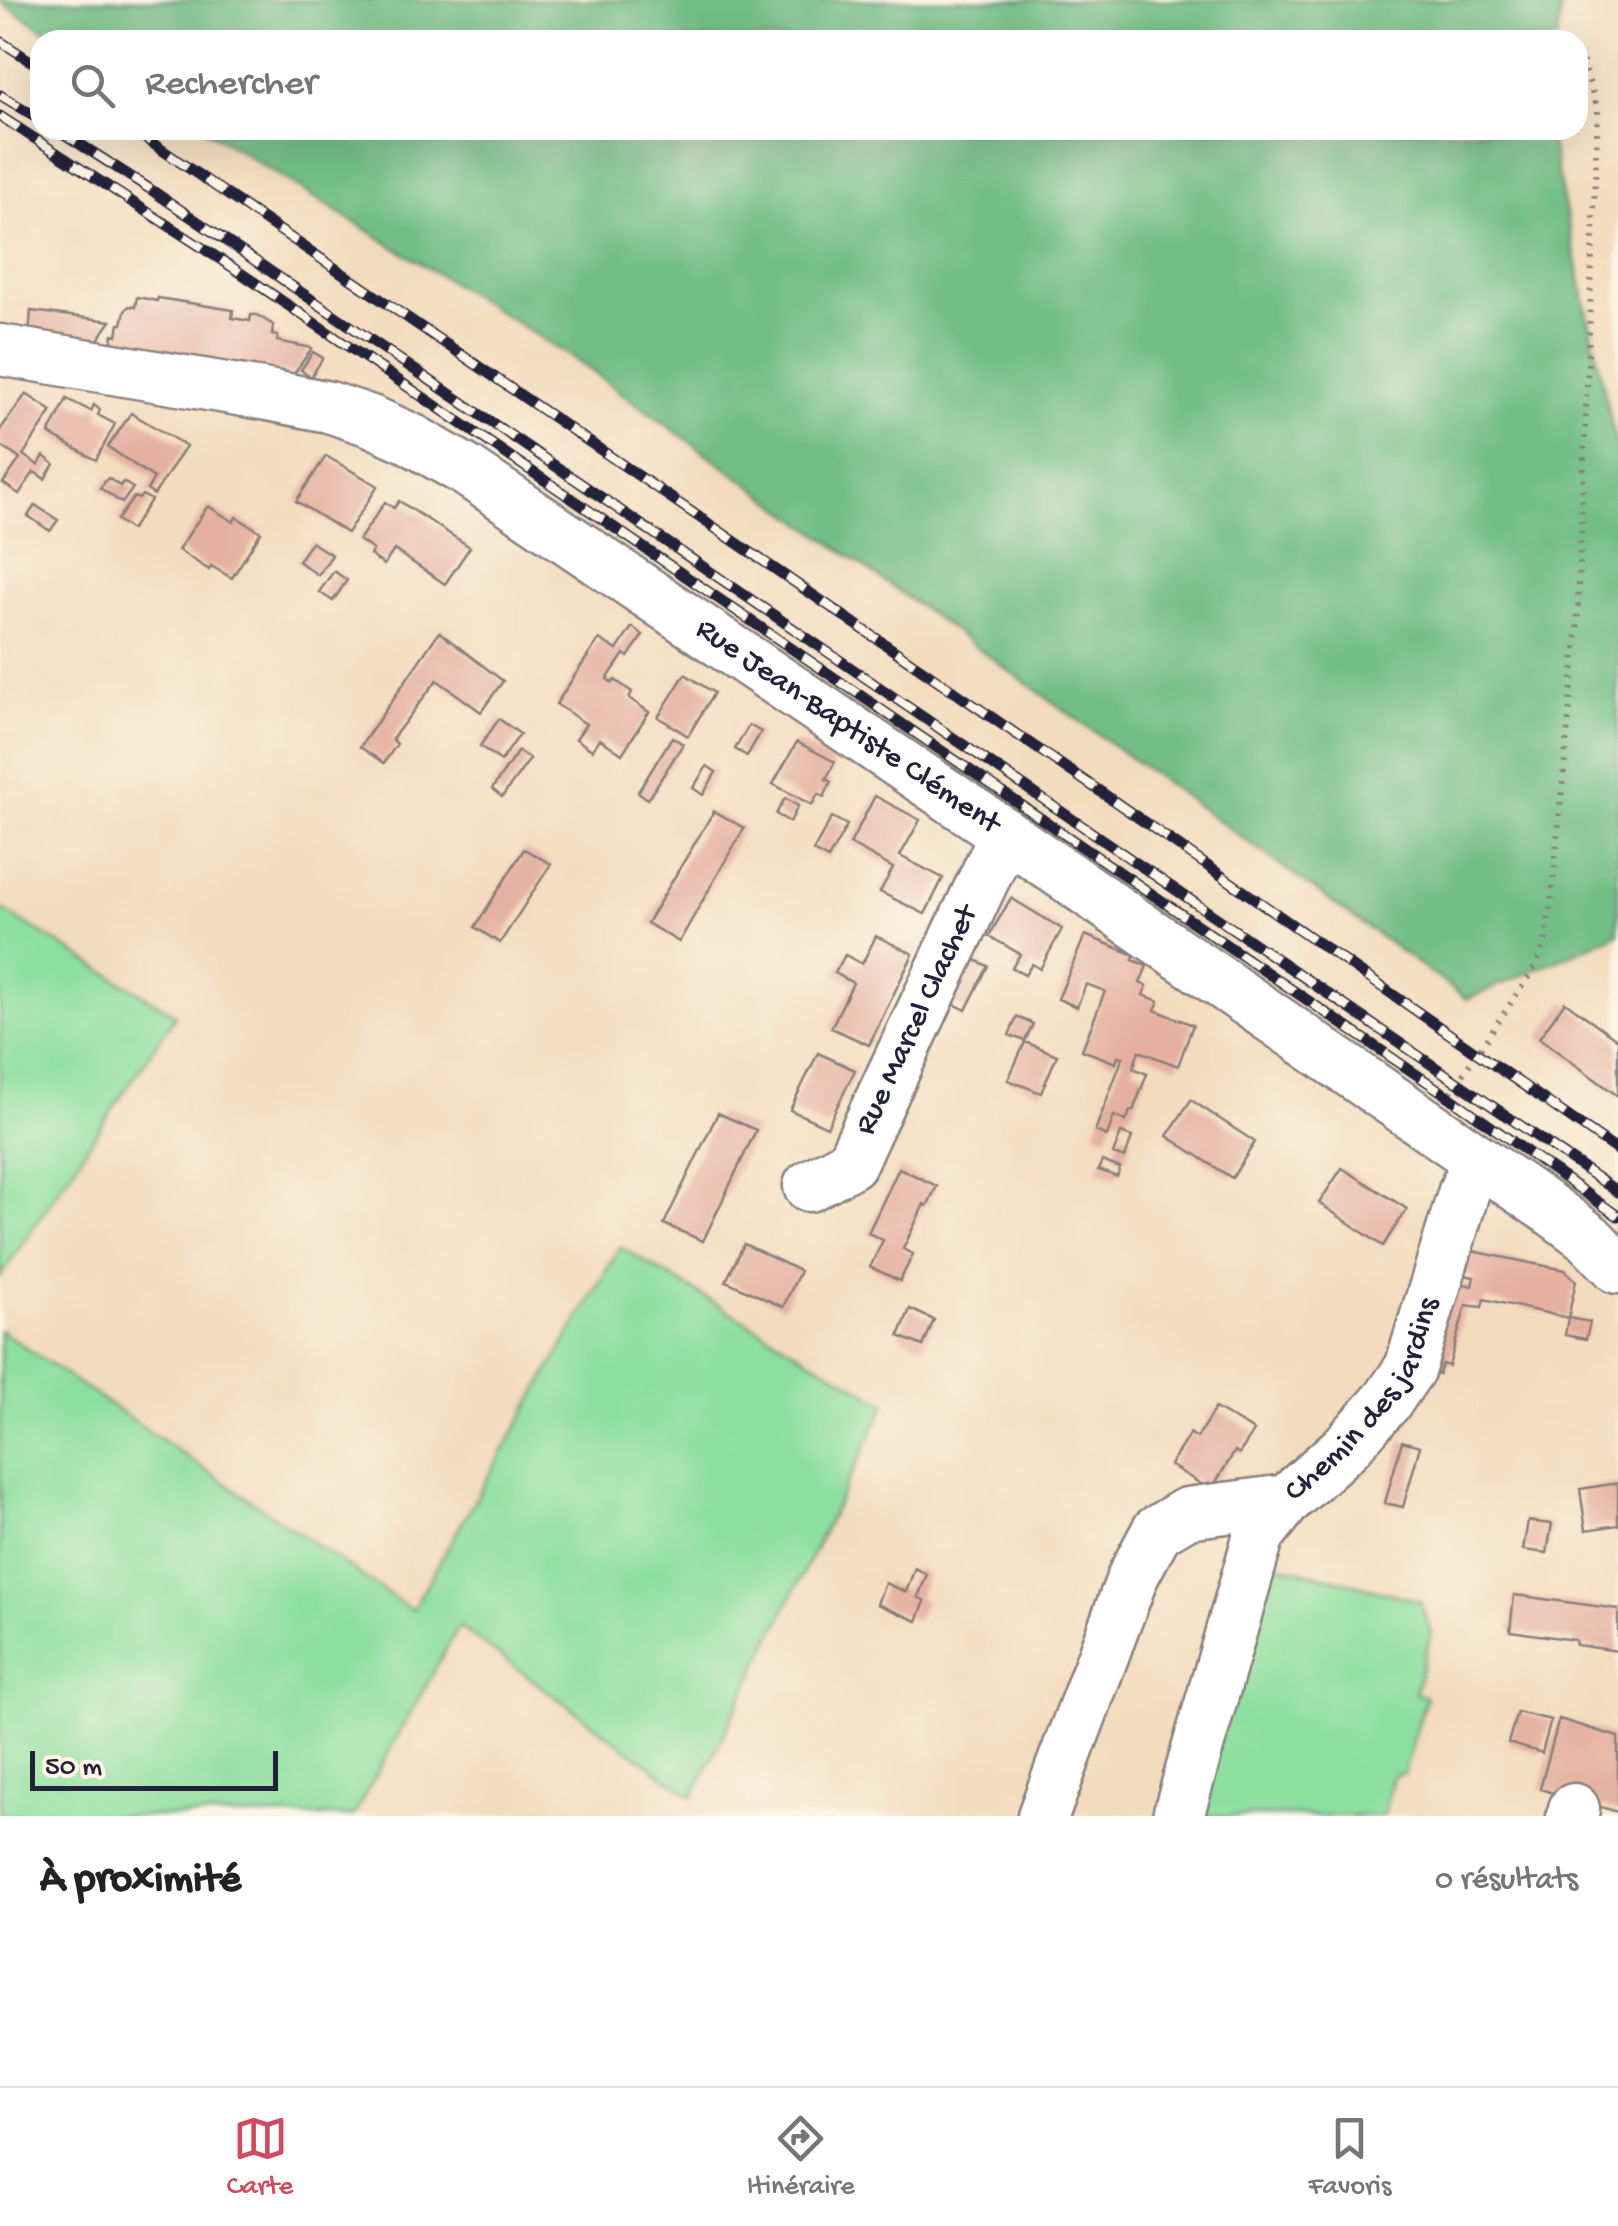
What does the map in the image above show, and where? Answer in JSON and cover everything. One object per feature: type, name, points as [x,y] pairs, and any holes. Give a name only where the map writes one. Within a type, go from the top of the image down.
[{"type":"street","name":"Rue Jean-Baptiste Clément","points":[[0,350],[329,407],[372,420],[411,440],[482,482],[1005,834],[1589,1238],[1618,1268]]},
{"type":"street","name":"Rue Marcel Clachet","points":[[810,1186],[851,1162],[1005,834]]},
{"type":"street","name":"Chemin des jardins","points":[[1044,1816],[1133,1576],[1157,1530],[1187,1512],[1288,1500],[1346,1447],[1388,1400],[1410,1368],[1477,1160]]},
{"type":"street","points":[[1178,1816],[1259,1535],[1288,1500]]},
{"type":"path","points":[[1428,1126],[1536,967],[1545,944],[1577,632],[1598,110],[1588,78]]},
{"type":"green space","points":[[1562,0],[1558,30],[45,30],[0,2]]},
{"type":"green space","points":[[222,140],[1550,140],[1618,454],[1618,934],[1467,999],[573,358]]},
{"type":"green space","points":[[0,908],[176,1015],[0,1277]]},
{"type":"green space","points":[[620,1247],[886,1404],[693,1797],[459,1626],[353,1816],[0,1816],[0,1330],[412,1610]]},
{"type":"green space","points":[[1263,1561],[1420,1601],[1431,1633],[1415,1693],[1426,1697],[1404,1773],[1393,1776],[1383,1816],[1189,1816]]},
{"type":"building","points":[[137,297],[233,310],[232,318],[250,321],[251,315],[257,315],[273,325],[272,335],[278,336],[277,341],[312,348],[294,374],[111,347],[113,334],[117,335],[125,311],[129,306],[135,307]]},
{"type":"building","points":[[31,311],[111,321],[95,344],[29,335]]},
{"type":"building","points":[[313,352],[323,358],[311,377],[301,370]]},
{"type":"building","points":[[26,394],[52,411],[23,455],[38,465],[44,456],[54,464],[45,479],[34,472],[19,494],[3,483],[20,459],[0,445],[0,430]]},
{"type":"building","points":[[67,399],[91,411],[94,405],[100,410],[98,415],[115,424],[96,460],[49,434]]},
{"type":"building","points":[[131,413],[186,446],[154,495],[147,490],[154,478],[108,447]]},
{"type":"building","points":[[326,456],[378,486],[347,533],[296,501]]},
{"type":"building","points":[[108,478],[133,488],[122,503],[100,488]]},
{"type":"building","points":[[142,495],[151,500],[131,530],[117,520],[134,497],[139,499]]},
{"type":"building","points":[[399,501],[470,547],[445,584],[394,550],[384,565],[359,540],[385,502],[394,508]]},
{"type":"building","points":[[35,505],[58,520],[50,531],[28,516]]},
{"type":"building","points":[[208,506],[261,532],[232,578],[211,566],[209,570],[178,550]]},
{"type":"building","points":[[311,542],[332,555],[318,575],[298,561]]},
{"type":"building","points":[[334,571],[347,580],[333,601],[319,592]]},
{"type":"building","points":[[632,627],[643,635],[607,679],[632,692],[629,698],[649,712],[622,754],[600,739],[592,750],[576,739],[586,724],[556,704],[599,639],[617,650]]},
{"type":"building","points":[[439,632],[503,681],[481,712],[437,680],[392,739],[397,744],[384,763],[360,747]]},
{"type":"building","points":[[685,674],[714,693],[688,736],[658,717]]},
{"type":"building","points":[[499,719],[520,734],[501,761],[480,746]]},
{"type":"building","points":[[749,725],[761,732],[747,756],[735,749]]},
{"type":"building","points":[[672,737],[683,744],[648,799],[638,792]]},
{"type":"building","points":[[797,742],[835,762],[826,779],[831,782],[824,797],[818,794],[812,805],[773,784]]},
{"type":"building","points":[[518,751],[530,759],[502,797],[492,789]]},
{"type":"building","points":[[707,766],[716,772],[703,795],[693,788]]},
{"type":"building","points":[[875,796],[920,820],[900,856],[943,878],[925,914],[880,892],[893,868],[850,844]]},
{"type":"building","points":[[785,798],[798,806],[790,822],[776,814]]},
{"type":"building","points":[[714,811],[744,828],[679,942],[647,923]]},
{"type":"building","points":[[832,817],[847,825],[828,859],[813,851]]},
{"type":"building","points":[[524,849],[551,864],[500,943],[475,927]]},
{"type":"building","points":[[1011,898],[1062,929],[1040,969],[1032,964],[1025,975],[1012,968],[1020,954],[989,936]]},
{"type":"building","points":[[1085,935],[1135,955],[1133,960],[1147,966],[1140,983],[1147,986],[1143,995],[1159,1001],[1155,1010],[1193,1025],[1178,1066],[1139,1051],[1133,1068],[1147,1074],[1133,1111],[1126,1121],[1114,1116],[1107,1136],[1095,1131],[1123,1057],[1118,1056],[1116,1063],[1082,1050],[1105,991],[1086,984],[1077,1007],[1058,999]]},
{"type":"building","points":[[876,936],[913,954],[869,1045],[831,1028],[853,983],[835,973],[845,955],[862,964]]},
{"type":"building","points":[[967,956],[988,966],[966,1010],[946,1000]]},
{"type":"building","points":[[1565,1002],[1618,1040],[1618,1096],[1539,1038]]},
{"type":"building","points":[[1017,1017],[1033,1024],[1025,1041],[1009,1035]]},
{"type":"building","points":[[1025,1042],[1057,1055],[1041,1093],[1008,1080]]},
{"type":"building","points":[[818,1053],[855,1070],[827,1127],[790,1110]]},
{"type":"building","points":[[1191,1100],[1255,1142],[1232,1178],[1167,1136]]},
{"type":"building","points":[[718,1113],[756,1130],[703,1241],[664,1224]]},
{"type":"building","points":[[1121,1133],[1132,1137],[1125,1158],[1113,1154]]},
{"type":"building","points":[[1102,1161],[1120,1168],[1117,1177],[1098,1170]]},
{"type":"building","points":[[899,1168],[937,1186],[903,1249],[913,1254],[900,1281],[870,1267],[883,1240],[868,1233]]},
{"type":"building","points":[[1342,1168],[1407,1209],[1383,1246],[1319,1203]]},
{"type":"building","points":[[744,1244],[800,1271],[783,1307],[726,1281]]},
{"type":"building","points":[[1457,1248],[1565,1270],[1576,1281],[1568,1318],[1484,1299],[1482,1307],[1466,1305],[1449,1366],[1442,1364],[1439,1374],[1423,1370],[1448,1280],[1472,1286],[1474,1277],[1450,1272]]},
{"type":"building","points":[[910,1309],[934,1320],[923,1346],[899,1336]]},
{"type":"building","points":[[1568,1318],[1590,1322],[1586,1339],[1565,1335]]},
{"type":"building","points":[[1215,1408],[1254,1431],[1239,1454],[1235,1451],[1211,1490],[1170,1465],[1190,1433],[1197,1438]]},
{"type":"building","points":[[1402,1441],[1420,1446],[1403,1507],[1385,1503]]},
{"type":"building","points":[[1618,1483],[1618,1525],[1586,1530],[1580,1489]]},
{"type":"building","points":[[1528,1521],[1552,1524],[1547,1553],[1523,1550]]},
{"type":"building","points":[[915,1568],[927,1574],[918,1597],[925,1601],[917,1621],[877,1604],[885,1583],[906,1592]]},
{"type":"building","points":[[1514,1595],[1618,1609],[1618,1651],[1510,1631]]},
{"type":"building","points":[[1517,1712],[1551,1720],[1542,1753],[1508,1743]]},
{"type":"building","points":[[1559,1719],[1618,1737],[1618,1812],[1540,1789]]},
{"type":"railway","points":[[0,41],[30,60]]},
{"type":"railway","points":[[0,95],[30,113]]},
{"type":"railway","points":[[0,116],[30,136]]},
{"type":"railway","points":[[37,140],[232,267],[1618,1216]]},
{"type":"railway","points":[[74,140],[1618,1192]]},
{"type":"railway","points":[[148,140],[1618,1151]]}]
